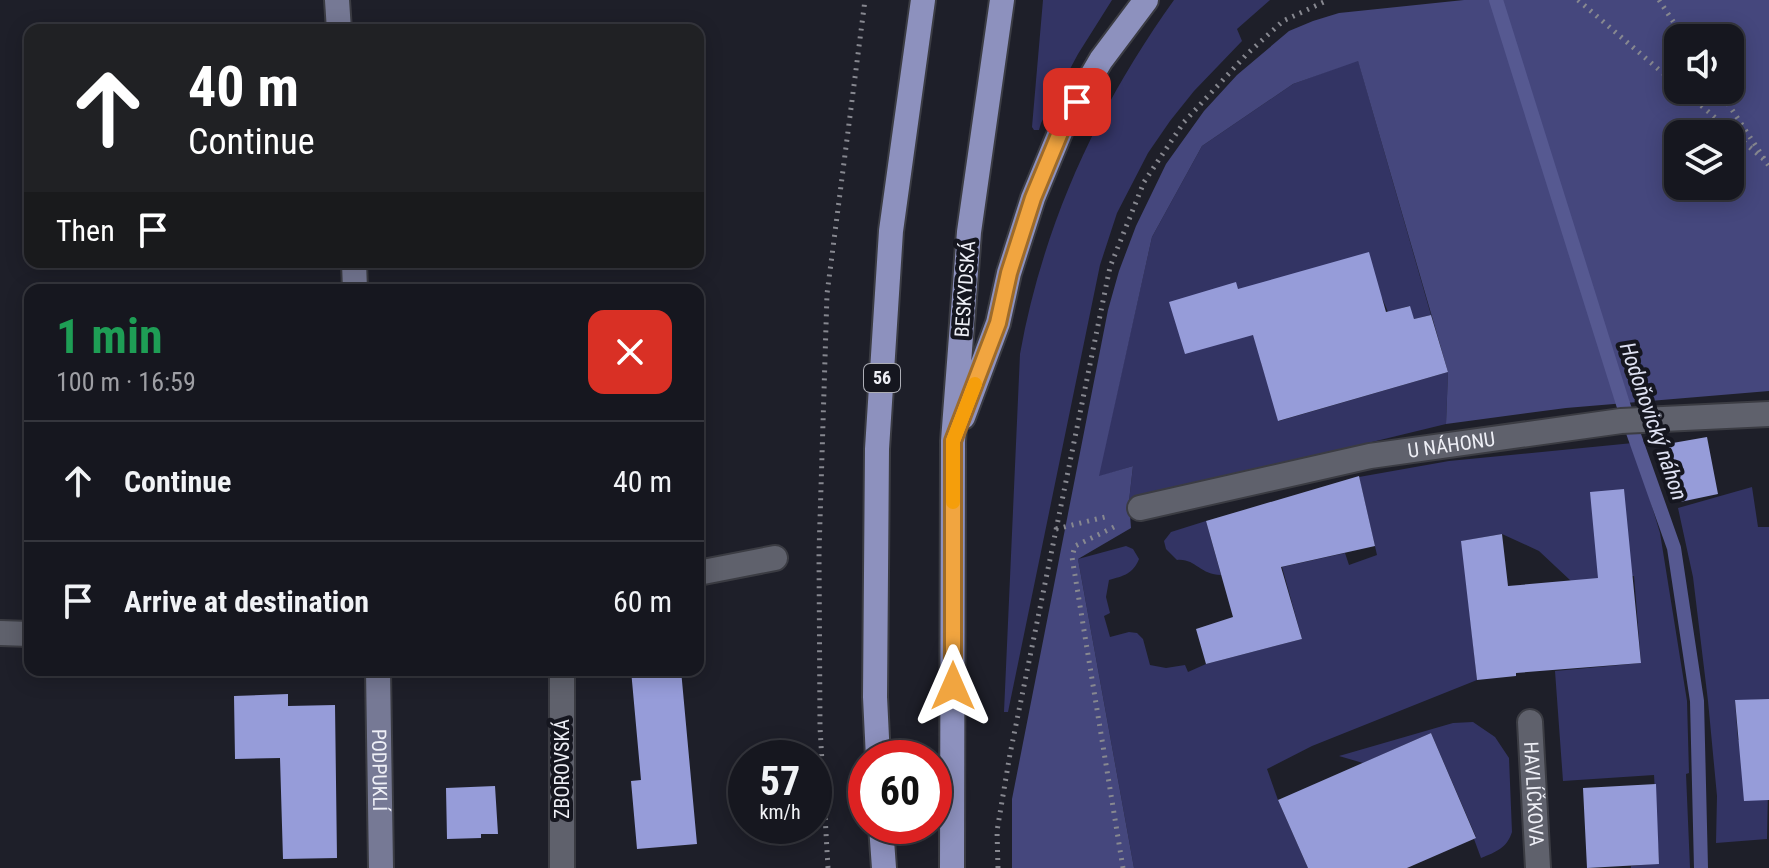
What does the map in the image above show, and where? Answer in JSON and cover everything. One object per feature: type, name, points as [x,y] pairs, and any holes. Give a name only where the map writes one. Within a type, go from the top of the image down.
[{"type":"main road","name":"56","points":[[877,740],[877,449],[891,231],[923,0]]},
{"type":"main road","name":"BESKYDSKÁ","points":[[952,868],[953,441],[969,232],[1002,0]]},
{"type":"main road","points":[[953,441],[998,323],[1009,273],[1033,198],[1064,123],[1101,60],[1146,0]]},
{"type":"main road","points":[[882,844],[884,868]]},
{"type":"street","points":[[337,0],[339,24]]},
{"type":"street","name":"U NÁHONU","points":[[1132,510],[1370,456],[1621,421],[1769,414]]},
{"type":"street","points":[[704,572],[775,558]]},
{"type":"street","points":[[0,633],[24,634]]},
{"type":"street","name":"PODPUKLÍ","points":[[378,676],[381,868]]},
{"type":"street","name":"ZBOROVSKÁ","points":[[562,676],[562,868]]},
{"type":"street","name":"HAVLÍČKOVA","points":[[1530,722],[1538,868]]},
{"type":"path","points":[[828,868],[820,711],[819,552],[827,294],[865,0]]},
{"type":"path","points":[[998,868],[997,831],[1010,754],[1110,267],[1144,182],[1184,122],[1246,55],[1283,21],[1328,0]]},
{"type":"path","points":[[1578,0],[1664,74]]},
{"type":"path","points":[[1659,0],[1675,24]]},
{"type":"path","points":[[1699,104],[1768,164]]},
{"type":"path","points":[[1728,104],[1768,164]]},
{"type":"path","points":[[1056,529],[1132,510]]},
{"type":"path","points":[[1123,868],[1072,557],[1075,546],[1124,522],[1132,510]]},
{"type":"shaded area","points":[[1043,0],[1112,0],[1078,54],[1039,130],[1034,130],[1032,127]]},
{"type":"shaded area","points":[[1174,0],[1270,0],[1237,29],[1242,41],[1170,121],[1148,153],[1117,213],[1100,265],[1008,712],[1004,712],[1020,354],[1030,306],[1043,259],[1077,168],[1121,82]]},
{"type":"shaded area","points":[[1464,0],[1769,0],[1769,391],[1566,408],[1446,424],[1448,372],[1358,61],[1293,84],[1202,146],[1152,237],[1099,476],[1133,466],[1129,501],[1131,528],[1078,559],[1134,868],[1012,868],[1012,799],[1108,310],[1119,271],[1136,226],[1166,164],[1204,111],[1237,75],[1289,31],[1339,13]]},
{"type":"shaded area","points":[[1358,60],[1431,315],[1414,319],[1409,306],[1388,312],[1382,298],[1261,362],[1279,421],[1448,372],[1446,424],[1129,501],[1133,466],[1098,477],[1152,237],[1202,146],[1293,84]]},
{"type":"shaded area","points":[[1633,443],[1660,533],[1687,701],[1690,868],[1631,868],[1659,863],[1654,775],[1563,781],[1555,671],[1641,663],[1634,576],[1571,581],[1539,551],[1502,534],[1462,541],[1477,680],[1312,746],[1267,769],[1308,868],[1134,868],[1078,559],[1126,546],[1133,549],[1139,559],[1134,568],[1123,576],[1109,580],[1106,597],[1110,613],[1104,616],[1110,637],[1137,633],[1143,639],[1150,665],[1166,668],[1185,665],[1188,672],[1206,664],[1302,639],[1282,567],[1345,553],[1349,565],[1377,555],[1359,477],[1449,461]]},
{"type":"shaded area","points":[[1752,487],[1758,527],[1769,527],[1769,699],[1735,701],[1738,740],[1769,738],[1767,839],[1716,843],[1717,796],[1708,701],[1693,577],[1678,508]]},
{"type":"shaded area","points":[[1206,521],[1221,575],[1177,560],[1166,549],[1164,541],[1171,532]]},
{"type":"shaded area","points":[[1473,722],[1495,737],[1509,758],[1512,832],[1504,846],[1481,858],[1474,839],[1476,837],[1431,733],[1363,763],[1339,756],[1453,723]]},
{"type":"building","points":[[1369,252],[1386,312],[1410,306],[1414,319],[1431,315],[1448,372],[1278,421],[1253,335],[1185,354],[1169,302],[1236,282],[1238,289]]},
{"type":"building","points":[[1707,437],[1718,494],[1680,502],[1667,444]]},
{"type":"building","points":[[1359,476],[1375,546],[1281,567],[1302,639],[1206,664],[1196,629],[1233,617],[1206,521]]},
{"type":"building","points":[[1624,489],[1641,663],[1516,673],[1516,676],[1477,680],[1461,541],[1502,534],[1508,586],[1598,578],[1590,492]]},
{"type":"building","points":[[632,676],[682,676],[697,844],[637,849],[631,781],[641,780]]},
{"type":"building","points":[[288,694],[288,706],[335,705],[337,858],[283,859],[280,758],[235,759],[234,696]]},
{"type":"building","points":[[1769,699],[1769,800],[1744,801],[1735,700]]},
{"type":"building","points":[[1431,733],[1476,838],[1407,868],[1308,868],[1278,800]]},
{"type":"building","points":[[1656,784],[1659,864],[1587,868],[1583,788]]},
{"type":"building","points":[[495,786],[498,834],[447,839],[446,788]]},
{"type":"waterway","name":"Hodoňovický náhon","points":[[1496,0],[1623,404],[1674,548],[1697,701],[1701,868]]},
{"type":"slow traffic","points":[[953,502],[953,441],[975,384]]},
{"type":"route","points":[[953,686],[953,441],[998,323],[1009,273],[1033,198],[1064,123],[1077,102]]}]
